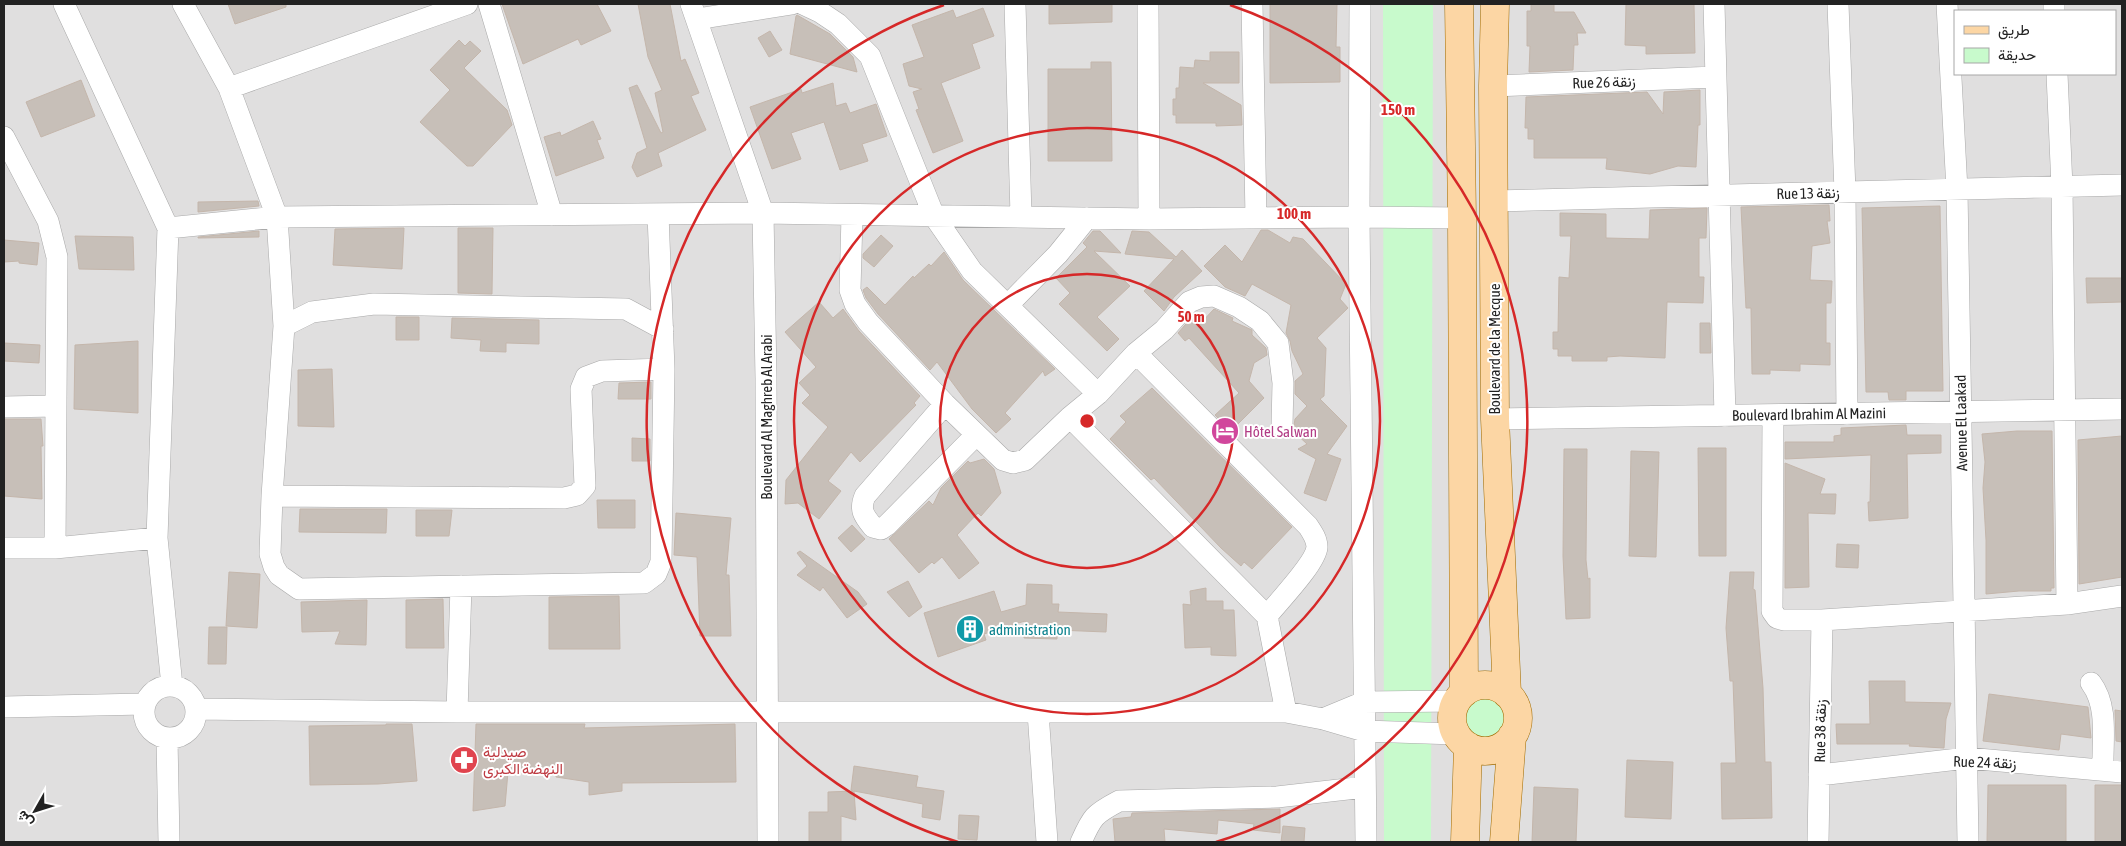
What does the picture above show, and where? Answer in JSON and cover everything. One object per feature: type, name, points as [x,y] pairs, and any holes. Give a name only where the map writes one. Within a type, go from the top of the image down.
[{"type":"main road","name":"Boulevard de la Mecque","points":[[1458,4],[1462,218],[1460,697]]},
{"type":"main road","name":"Boulevard de la Mecque","points":[[1495,4],[1495,419],[1507,694]]},
{"type":"main road","points":[[1466,842],[1462,740],[1452,718],[1460,697],[1472,688],[1490,686],[1507,694],[1516,710],[1517,719],[1512,736],[1504,842]]},
{"type":"main road","points":[[1462,740],[1487,751],[1496,749],[1512,736]]},
{"type":"street","points":[[64,4],[168,228],[157,538],[172,686]]},
{"type":"street","points":[[183,4],[229,88],[277,217],[284,326],[272,496],[270,554],[278,575],[299,589],[644,583],[656,574],[661,562],[664,369],[658,214]]},
{"type":"street","points":[[229,88],[440,9],[468,4]]},
{"type":"street","points":[[489,4],[552,215]]},
{"type":"street","points":[[694,11],[792,4]]},
{"type":"street","points":[[802,4],[820,12],[838,24],[870,56],[934,216],[972,271],[1098,394]]},
{"type":"street","points":[[1015,4],[1021,216]]},
{"type":"street","points":[[1148,4],[1149,219]]},
{"type":"street","points":[[1252,4],[1256,218]]},
{"type":"street","points":[[1360,4],[1359,217],[1366,842]]},
{"type":"street","points":[[1714,4],[1725,416]]},
{"type":"street","points":[[1838,4],[1845,192],[1847,414]]},
{"type":"street","name":"Avenue El Laakad","points":[[1947,4],[1957,190],[1968,842]]},
{"type":"street","name":"Boulevard Al Maghreb Al Arabi","points":[[694,11],[764,213],[768,842]]},
{"type":"street","points":[[2057,75],[2062,187],[2067,604]]},
{"type":"street","name":"Rue 26 زنقة","points":[[1494,86],[1715,77]]},
{"type":"street","points":[[4,137],[12,169],[48,221],[57,257],[55,548]]},
{"type":"street","name":"Rue 13 زنقة","points":[[1494,201],[2122,185]]},
{"type":"street","points":[[168,228],[277,217],[764,213],[852,216],[1021,216],[1149,219],[1462,218]]},
{"type":"street","points":[[852,216],[850,290],[855,304],[868,322],[945,404],[1003,460],[1013,463],[1025,460],[1070,417],[1098,394],[1136,353],[1164,330],[1189,302],[1201,297],[1214,296],[1239,306],[1260,321],[1278,342],[1283,383],[1282,426]]},
{"type":"street","points":[[1008,305],[1058,254],[1087,218]]},
{"type":"street","points":[[284,326],[312,312],[374,304],[626,309],[663,329]]},
{"type":"street","points":[[1136,353],[1308,526],[1315,537],[1317,548],[1313,560],[1267,616]]},
{"type":"street","points":[[272,496],[564,498],[577,495],[585,486],[581,389],[586,377],[602,371],[664,369]]},
{"type":"street","points":[[945,404],[865,496],[862,504],[862,513],[873,527],[881,529],[887,525],[976,435]]},
{"type":"street","points":[[4,407],[56,406]]},
{"type":"street","name":"Boulevard Ibrahim Al Mazini","points":[[1495,419],[2122,409]]},
{"type":"street","points":[[1773,415],[1772,611],[1777,618],[1784,620],[1822,620],[2067,604],[2122,596]]},
{"type":"street","points":[[1070,417],[1267,616],[1286,712]]},
{"type":"street","points":[[4,548],[55,548],[157,538]]},
{"type":"street","points":[[457,712],[462,586]]},
{"type":"street","name":"Rue 38 زنقة","points":[[1818,842],[1822,620]]},
{"type":"street","points":[[2091,683],[2098,693],[2102,704],[2112,771]]},
{"type":"street","points":[[163,686],[172,686],[188,693],[196,710],[195,719],[191,727],[176,737],[167,738],[151,730],[143,713],[144,704],[148,696],[163,686]]},
{"type":"street","points":[[1324,719],[1364,702],[1460,697]]},
{"type":"street","points":[[4,707],[144,704]]},
{"type":"street","points":[[196,710],[457,712],[1286,712],[1324,719],[1364,731],[1462,740]]},
{"type":"street","points":[[1038,712],[1047,842]]},
{"type":"street","points":[[167,738],[169,842]]},
{"type":"street","name":"Rue 24 زنقة","points":[[1819,775],[1967,758],[2112,771]]},
{"type":"street","points":[[1081,842],[1091,819],[1100,810],[1119,801],[1277,797],[1365,787]]},
{"type":"shaded area","points":[[4,4],[2122,4],[2122,842],[4,842]]},
{"type":"green space","points":[[1383,4],[1433,4],[1431,842],[1384,842]]},
{"type":"green space","points":[[1484,697],[1499,703],[1505,718],[1499,733],[1484,739],[1469,733],[1463,718],[1469,703]]},
{"type":"building","points":[[228,4],[286,4],[286,7],[235,24]]},
{"type":"building","points":[[502,4],[597,4],[611,31],[581,45],[578,39],[523,64]]},
{"type":"building","points":[[638,4],[670,4],[681,61],[685,59],[699,93],[691,96],[706,130],[658,153],[662,166],[637,177],[632,167],[637,153],[647,148],[629,88],[637,85],[661,133],[663,132],[655,93],[662,90],[648,57]]},
{"type":"building","points":[[1049,4],[1112,4],[1112,22],[1049,24]]},
{"type":"building","points":[[1270,4],[1337,4],[1336,47],[1340,47],[1340,82],[1270,83]]},
{"type":"building","points":[[1531,4],[1554,4],[1554,12],[1574,12],[1586,33],[1577,33],[1578,45],[1574,45],[1573,70],[1529,72],[1530,46],[1527,46],[1527,11],[1531,11]]},
{"type":"building","points":[[1626,4],[1694,4],[1695,53],[1646,54],[1646,46],[1625,45]]},
{"type":"building","points":[[983,8],[994,36],[972,44],[980,68],[941,83],[963,141],[933,153],[916,110],[919,109],[913,92],[922,89],[909,86],[903,64],[924,57],[912,25],[953,10],[956,18]]},
{"type":"building","points":[[797,15],[830,34],[853,57],[857,72],[790,54]]},
{"type":"building","points":[[770,31],[782,50],[769,57],[758,38]]},
{"type":"building","points":[[459,40],[465,46],[470,41],[481,51],[464,68],[507,110],[512,125],[473,166],[467,166],[420,122],[450,90],[430,70]]},
{"type":"building","points":[[1210,52],[1239,52],[1239,83],[1203,83],[1241,105],[1242,125],[1216,126],[1216,123],[1176,123],[1176,115],[1173,115],[1173,99],[1176,99],[1176,88],[1179,88],[1180,67],[1194,68],[1195,60],[1210,61]]},
{"type":"building","points":[[1091,62],[1111,62],[1112,161],[1048,161],[1048,69],[1091,69]]},
{"type":"building","points":[[81,80],[95,116],[41,137],[26,102]]},
{"type":"building","points":[[833,83],[836,106],[846,103],[850,113],[876,104],[887,136],[862,144],[868,161],[840,170],[824,122],[791,133],[801,159],[772,169],[750,107],[801,89],[802,93]]},
{"type":"building","points":[[1700,90],[1700,125],[1698,125],[1696,167],[1678,166],[1650,174],[1606,169],[1607,158],[1534,158],[1534,139],[1528,139],[1528,128],[1525,128],[1526,97],[1647,92],[1663,114],[1664,92]]},
{"type":"building","points":[[593,121],[601,139],[597,140],[604,158],[556,176],[544,137],[560,132],[561,136]]},
{"type":"building","points":[[258,201],[259,206],[198,212],[198,202]]},
{"type":"building","points":[[1829,205],[1830,221],[1827,221],[1830,243],[1812,246],[1810,280],[1832,281],[1831,303],[1826,303],[1826,343],[1830,343],[1830,365],[1800,364],[1800,371],[1770,370],[1770,374],[1752,374],[1751,308],[1746,308],[1741,207]]},
{"type":"building","points":[[1940,206],[1943,391],[1906,391],[1906,400],[1889,400],[1888,392],[1866,392],[1862,208]]},
{"type":"building","points":[[1707,208],[1706,238],[1699,238],[1699,277],[1704,277],[1703,303],[1667,302],[1665,358],[1620,356],[1607,357],[1607,361],[1572,361],[1572,356],[1558,356],[1558,349],[1553,349],[1553,332],[1558,332],[1559,277],[1569,278],[1571,236],[1560,236],[1560,213],[1606,214],[1606,238],[1649,239],[1650,210]]},
{"type":"building","points":[[404,228],[402,269],[333,265],[335,229]]},
{"type":"building","points":[[458,228],[493,228],[492,294],[458,293]]},
{"type":"building","points":[[1261,230],[1268,230],[1290,243],[1293,237],[1303,239],[1346,284],[1340,299],[1348,308],[1317,338],[1326,348],[1324,396],[1320,399],[1347,426],[1327,454],[1341,459],[1326,501],[1304,493],[1316,459],[1298,449],[1307,444],[1293,431],[1295,419],[1307,406],[1295,394],[1295,381],[1303,374],[1286,333],[1291,305],[1252,284],[1245,296],[1225,287],[1204,266],[1225,245],[1242,262]]},
{"type":"building","points":[[259,231],[259,237],[198,238],[198,237]]},
{"type":"building","points":[[1093,231],[1100,231],[1121,253],[1094,251],[1130,286],[1097,317],[1119,339],[1107,351],[1059,304],[1070,293],[1056,278],[1087,247],[1083,243]]},
{"type":"building","points":[[1132,231],[1149,232],[1176,257],[1182,250],[1202,271],[1174,297],[1164,311],[1144,291],[1174,259],[1125,254]]},
{"type":"building","points":[[881,235],[893,246],[874,267],[863,258],[863,254]]},
{"type":"building","points":[[75,236],[133,237],[134,270],[79,269]]},
{"type":"building","points":[[4,240],[39,243],[37,265],[19,263],[19,261],[4,262]]},
{"type":"building","points":[[944,252],[963,280],[1055,369],[1045,376],[1043,371],[1005,413],[1011,419],[996,433],[972,409],[937,362],[930,370],[878,314],[866,298],[863,290],[867,287],[885,305],[913,276],[914,278],[929,264],[931,266]]},
{"type":"building","points":[[2086,278],[2122,278],[2122,302],[2087,303]]},
{"type":"building","points":[[819,302],[833,318],[843,309],[859,331],[920,396],[914,403],[916,405],[860,462],[851,452],[828,481],[841,491],[819,519],[798,503],[785,504],[786,480],[828,427],[802,403],[810,395],[799,383],[816,367],[785,332]]},
{"type":"building","points":[[1214,309],[1233,318],[1232,321],[1252,330],[1252,335],[1266,348],[1267,355],[1254,363],[1249,381],[1264,398],[1231,431],[1215,415],[1239,393],[1189,338],[1185,341],[1178,333],[1192,317],[1199,325]]},
{"type":"building","points":[[396,317],[419,317],[419,340],[396,340]]},
{"type":"building","points":[[452,318],[539,320],[539,344],[506,343],[506,352],[480,351],[481,340],[451,338]]},
{"type":"building","points":[[1700,323],[1710,323],[1711,353],[1700,353]]},
{"type":"building","points":[[138,341],[138,413],[74,409],[75,345]]},
{"type":"building","points":[[4,343],[40,345],[39,363],[4,361]]},
{"type":"building","points":[[332,369],[334,427],[298,426],[298,370]]},
{"type":"building","points":[[651,382],[651,399],[618,399],[619,383]]},
{"type":"building","points":[[1152,388],[1292,527],[1252,569],[1244,562],[1241,566],[1221,548],[1154,478],[1151,480],[1110,439],[1126,422],[1120,416]]},
{"type":"building","points":[[4,419],[41,419],[43,446],[41,446],[42,499],[4,496]]},
{"type":"building","points":[[1906,425],[1907,435],[1941,435],[1941,453],[1907,454],[1908,518],[1869,521],[1868,502],[1870,502],[1871,455],[1785,459],[1785,442],[1834,442],[1834,436],[1841,435],[1841,428]]},
{"type":"building","points":[[2052,431],[2054,588],[2051,588],[2051,591],[1986,594],[1986,540],[1983,488],[1985,462],[1982,434]]},
{"type":"building","points":[[2122,436],[2122,577],[2079,584],[2078,440]]},
{"type":"building","points":[[632,438],[650,439],[650,461],[632,461]]},
{"type":"building","points":[[1698,448],[1726,448],[1726,556],[1699,556]]},
{"type":"building","points":[[1564,449],[1587,449],[1586,560],[1588,579],[1590,578],[1590,618],[1566,619],[1563,556]]},
{"type":"building","points":[[1631,451],[1659,452],[1656,557],[1629,556]]},
{"type":"building","points":[[984,459],[994,469],[1001,493],[981,516],[978,513],[957,535],[979,563],[959,579],[942,557],[934,564],[932,562],[919,573],[889,539],[929,501],[933,505],[941,488],[968,461],[970,463]]},
{"type":"building","points":[[1785,463],[1825,479],[1820,494],[1836,494],[1835,514],[1808,513],[1809,587],[1785,588]]},
{"type":"building","points":[[597,500],[635,500],[635,528],[598,528]]},
{"type":"building","points":[[300,509],[387,509],[386,533],[299,532]]},
{"type":"building","points":[[416,510],[452,510],[449,536],[416,536]]},
{"type":"building","points":[[676,513],[731,518],[726,575],[729,575],[731,636],[700,636],[697,557],[674,555]]},
{"type":"building","points":[[852,525],[865,539],[851,552],[838,538]]},
{"type":"building","points":[[1837,544],[1859,545],[1858,568],[1836,567]]},
{"type":"building","points":[[800,551],[858,592],[867,604],[847,618],[823,587],[820,591],[797,575],[807,566],[797,553]]},
{"type":"building","points":[[229,572],[260,574],[257,628],[226,626]]},
{"type":"building","points":[[1730,572],[1754,572],[1753,589],[1755,590],[1763,688],[1765,762],[1771,762],[1772,818],[1722,819],[1721,763],[1736,763],[1733,681],[1730,681],[1726,628]]},
{"type":"building","points":[[908,581],[922,607],[909,617],[887,592]]},
{"type":"building","points":[[1027,584],[1052,585],[1052,604],[1059,604],[1058,612],[1107,614],[1106,632],[1057,630],[1057,639],[1024,638],[1025,621],[984,634],[986,640],[938,657],[924,613],[994,591],[1001,612],[1026,605]]},
{"type":"building","points":[[1206,588],[1206,601],[1223,601],[1223,610],[1234,610],[1236,656],[1211,655],[1211,647],[1185,648],[1183,604],[1191,605],[1190,591]]},
{"type":"building","points":[[619,596],[620,649],[549,649],[549,597]]},
{"type":"building","points":[[443,599],[444,648],[406,648],[406,600]]},
{"type":"building","points":[[367,600],[366,645],[335,644],[340,631],[302,632],[301,602]]},
{"type":"building","points":[[209,627],[227,627],[226,664],[208,664]]},
{"type":"building","points":[[1869,681],[1905,681],[1905,702],[1951,703],[1946,719],[1944,748],[1909,746],[1910,744],[1837,744],[1836,724],[1870,724]]},
{"type":"building","points":[[1989,694],[2088,707],[2091,738],[2061,734],[2059,750],[1983,741]]},
{"type":"building","points":[[2115,710],[2122,711],[2122,742],[2116,741]]},
{"type":"building","points":[[412,724],[417,781],[378,784],[310,785],[309,726]]},
{"type":"building","points":[[476,724],[585,724],[584,728],[735,724],[736,782],[622,783],[622,791],[589,795],[589,782],[556,777],[556,775],[508,772],[505,806],[473,811]]},
{"type":"building","points":[[1627,760],[1673,762],[1671,819],[1625,817]]},
{"type":"building","points":[[854,766],[918,776],[916,787],[944,791],[940,820],[922,817],[923,804],[854,791],[856,820],[841,816],[841,842],[809,842],[809,812],[828,812],[828,792],[853,791],[851,790]]},
{"type":"building","points":[[1988,785],[2066,785],[2066,842],[1987,842]]},
{"type":"building","points":[[2095,785],[2122,785],[2122,842],[2095,842]]},
{"type":"building","points":[[1534,787],[1578,789],[1576,842],[1532,842]]},
{"type":"building","points":[[1280,809],[1280,833],[1253,830],[1254,824],[1218,820],[1217,834],[1164,829],[1165,842],[1115,842],[1113,819],[1131,817],[1132,813]]},
{"type":"building","points":[[959,815],[979,816],[977,840],[958,839]]},
{"type":"building","points":[[1283,826],[1305,828],[1304,842],[1281,842]]},
{"type":"place","name":"Hôtel Salwan","points":[[1225,431]]},
{"type":"place","name":"administration","points":[[970,629]]},
{"type":"place","name":"صيدلية النهضة الكبرى","points":[[464,760]]}]
